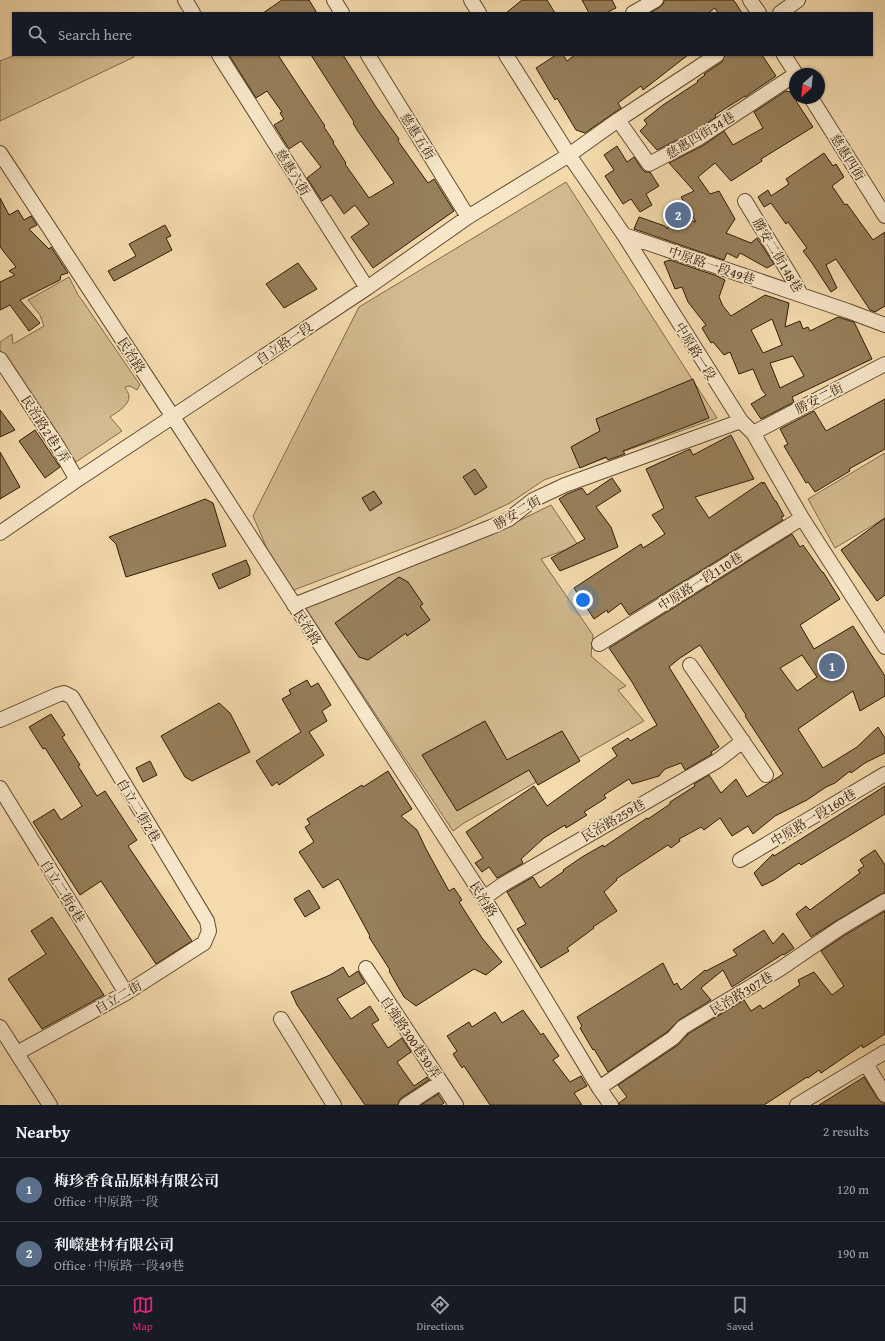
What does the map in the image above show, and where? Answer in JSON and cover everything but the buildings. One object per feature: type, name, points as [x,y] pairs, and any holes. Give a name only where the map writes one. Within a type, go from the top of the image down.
[{"type":"street","points":[[185,0],[192,12]]},
{"type":"street","points":[[334,0],[341,12]]},
{"type":"street","points":[[471,0],[478,12]]},
{"type":"street","points":[[635,12],[656,0]]},
{"type":"street","points":[[750,0],[758,12]]},
{"type":"street","points":[[781,12],[798,0]]},
{"type":"street","name":"慈惠六街","points":[[220,56],[366,288]]},
{"type":"street","name":"慈惠五街","points":[[369,56],[468,217]]},
{"type":"street","name":"中原路一段","points":[[507,56],[569,155],[624,234],[741,422],[753,433],[802,518],[885,647]]},
{"type":"street","name":"自立路一段","points":[[0,533],[77,480],[366,288],[468,217],[569,155],[618,120],[715,56]]},
{"type":"street","points":[[785,56],[792,68]]},
{"type":"street","name":"慈惠四街34巷","points":[[618,120],[649,164],[699,138],[789,79]]},
{"type":"street","name":"慈惠四街","points":[[815,104],[885,216]]},
{"type":"street","name":"民治路","points":[[0,153],[173,417],[484,898],[599,1088],[611,1105]]},
{"type":"street","name":"勝安二街148巷","points":[[745,201],[801,295],[885,325]]},
{"type":"street","name":"中原路一段49巷","points":[[624,234],[801,295]]},
{"type":"street","name":"民治路2巷1弄","points":[[0,359],[58,446],[77,480]]},
{"type":"street","name":"勝安二街","points":[[753,433],[885,364]]},
{"type":"street","name":"勝安二街","points":[[294,605],[491,527],[509,519],[534,500],[565,485],[741,422]]},
{"type":"street","name":"中原路一段110巷","points":[[599,644],[802,518]]},
{"type":"street","points":[[690,665],[766,775]]},
{"type":"street","name":"自立二街2巷","points":[[0,720],[64,693],[72,698],[207,921],[209,930]]},
{"type":"street","name":"民治路259巷","points":[[484,898],[502,885],[717,761],[743,741]]},
{"type":"street","name":"中原路一段160巷","points":[[740,860],[885,774]]},
{"type":"street","name":"自立二街6巷","points":[[0,788],[126,993]]},
{"type":"street","name":"民治路307巷","points":[[599,1088],[673,1038],[684,1028],[780,969],[840,928],[885,901]]},
{"type":"street","name":"自立二街","points":[[17,1053],[126,993],[204,943],[209,930]]},
{"type":"street","name":"自強路300巷30弄","points":[[366,968],[456,1105]]},
{"type":"street","points":[[281,1019],[334,1105]]},
{"type":"street","points":[[0,1027],[50,1105]]},
{"type":"street","points":[[797,1105],[885,1052]]},
{"type":"street","points":[[866,1064],[885,1095]]},
{"type":"street","points":[[406,1105],[441,1082]]},
{"type":"shaded area","points":[[12,56],[134,57],[0,121],[0,61]]},
{"type":"shaded area","points":[[566,182],[717,418],[544,480],[510,503],[457,528],[286,593],[253,516],[359,307]]},
{"type":"shaded area","points":[[69,277],[78,295],[140,385],[137,390],[130,386],[125,387],[129,395],[127,403],[110,417],[122,431],[76,462],[0,350],[0,342],[12,334],[13,344],[44,326],[40,315],[28,300]]},
{"type":"shaded area","points":[[885,453],[885,518],[835,548],[808,499]]},
{"type":"shaded area","points":[[551,505],[578,545],[541,559],[593,635],[591,656],[626,686],[618,690],[644,721],[464,823],[453,831],[304,606],[502,529]]},
{"type":"place","name":"利嶸建材有限公司","points":[[678,215]]},
{"type":"place","name":"梅珍香食品原料有限公司","points":[[832,666]]}]
